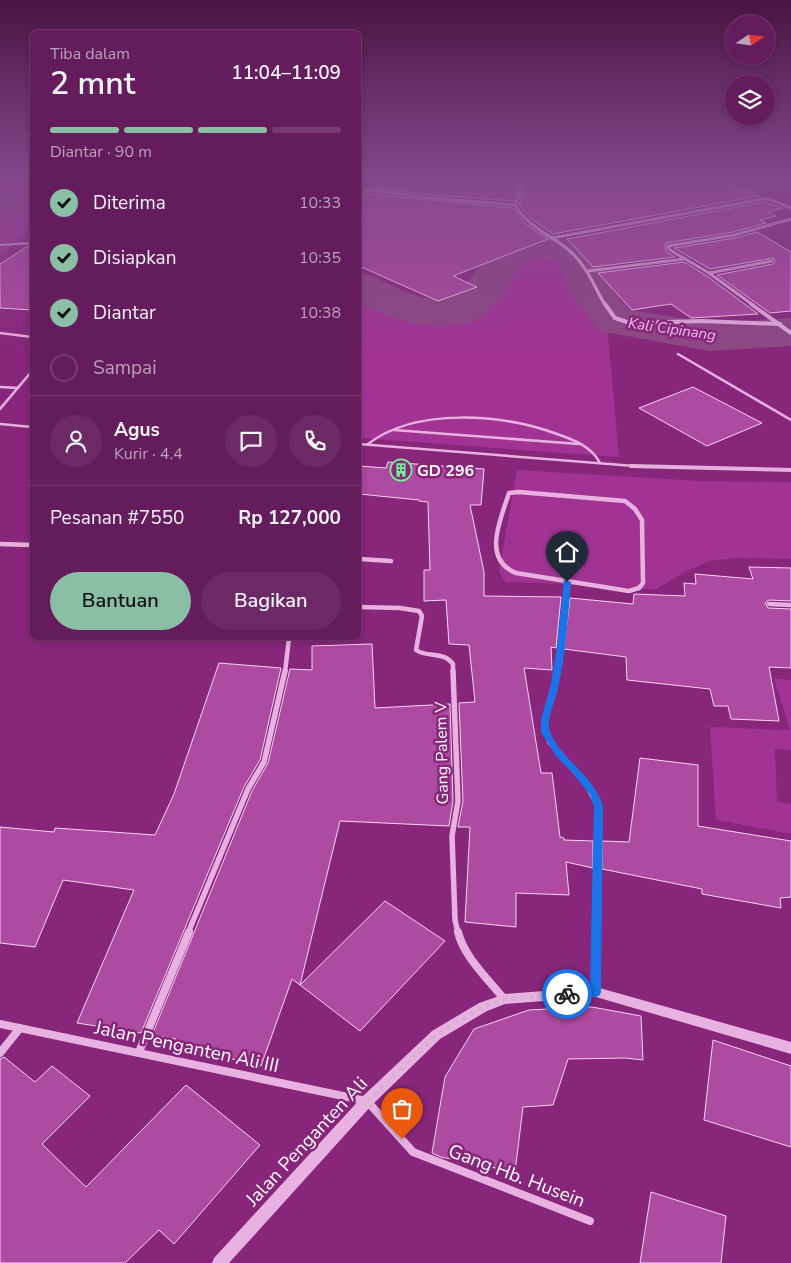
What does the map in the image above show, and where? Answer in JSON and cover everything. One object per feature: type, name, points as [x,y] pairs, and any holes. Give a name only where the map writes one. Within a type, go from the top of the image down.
[{"type":"street","points":[[549,236],[573,254],[588,271],[611,314],[621,321],[630,323],[702,321],[781,325]]},
{"type":"street","points":[[552,238],[563,236]]},
{"type":"street","points":[[728,236],[668,246],[670,250],[710,273],[791,333]]},
{"type":"street","points":[[588,271],[684,258]]},
{"type":"street","points":[[710,273],[772,261]]},
{"type":"street","points":[[532,492],[625,501],[635,509],[642,520],[643,583],[639,588],[628,591],[567,582],[516,574],[505,568],[498,560],[496,545],[509,493],[532,492]]},
{"type":"street","points":[[0,544],[30,545]]},
{"type":"street","points":[[361,559],[391,561]]},
{"type":"street","points":[[567,582],[562,647],[554,689],[545,719],[545,732],[560,754],[595,794],[598,806],[596,992]]},
{"type":"street","points":[[769,604],[791,605]]},
{"type":"street","name":"Gang Palem V","points":[[361,607],[419,610],[422,616],[416,650],[418,652],[446,656],[450,658],[453,664],[458,801],[452,836],[455,920],[460,940],[472,960],[505,999]]},
{"type":"street","points":[[139,1052],[248,789],[264,762],[286,666],[289,640]]},
{"type":"street","name":"Jalan Penganten Ali","points":[[219,1263],[367,1101],[436,1035],[483,1007],[505,999],[596,992],[791,1048]]},
{"type":"street","name":"Jalan Penganten Ali III","points":[[0,1024],[367,1101]]},
{"type":"street","points":[[0,1053],[20,1028]]},
{"type":"street","name":"Gang Hb. Husein","points":[[367,1101],[413,1152],[590,1221]]},
{"type":"lane","points":[[0,245],[30,243]]},
{"type":"lane","points":[[0,333],[30,337]]},
{"type":"lane","points":[[678,354],[791,420]]},
{"type":"lane","points":[[0,409],[30,373]]},
{"type":"lane","points":[[0,387],[18,388]]},
{"type":"lane","points":[[368,444],[375,437],[390,430],[472,415],[507,418],[547,430],[581,445],[597,456],[600,463]]},
{"type":"lane","points":[[0,424],[30,427]]},
{"type":"lane","points":[[390,430],[581,445]]},
{"type":"lane","points":[[361,444],[650,467],[791,470]]},
{"type":"shaded area","points":[[0,236],[21,236],[0,257]]},
{"type":"shaded area","points":[[542,250],[559,252],[564,255],[599,315],[608,335],[619,457],[361,438],[361,300],[399,315],[455,318],[493,302],[523,252]]},
{"type":"shaded area","points":[[517,470],[700,481],[791,482],[791,559],[737,558],[709,561],[656,589],[506,582],[499,572]]},
{"type":"shaded area","points":[[774,678],[791,680],[791,750],[775,749],[777,802],[791,804],[791,834],[716,820],[710,727],[790,730]]},
{"type":"building","points":[[361,236],[544,236],[548,239],[453,276],[477,287],[438,301],[361,267]]},
{"type":"building","points":[[583,236],[709,236],[666,243],[667,252],[675,257],[593,267],[567,239]]},
{"type":"building","points":[[743,236],[764,236],[791,252],[791,311],[770,313],[717,275],[773,264],[775,262],[774,258],[710,269],[674,248]]},
{"type":"building","points":[[30,246],[30,310],[0,308],[0,264]]},
{"type":"building","points":[[684,262],[707,276],[758,314],[691,318],[671,304],[632,310],[598,273]]},
{"type":"building","points":[[693,387],[762,423],[707,446],[639,408]]},
{"type":"building","points":[[388,462],[484,469],[481,505],[470,505],[484,572],[484,596],[561,597],[556,648],[551,647],[552,670],[524,668],[541,773],[552,773],[560,837],[564,838],[564,840],[593,841],[593,868],[566,862],[569,895],[516,893],[516,927],[465,922],[470,827],[458,827],[463,801],[459,703],[475,702],[469,645],[449,644],[446,600],[424,601],[424,570],[430,570],[428,502],[361,494],[361,466],[386,468]]},
{"type":"building","points":[[749,567],[791,568],[791,601],[769,600],[765,603],[768,608],[791,609],[791,668],[769,667],[779,721],[731,719],[728,706],[714,706],[710,689],[627,680],[626,657],[564,649],[570,598],[633,604],[634,594],[685,596],[684,583],[696,584],[695,574],[753,579]]},
{"type":"building","points":[[372,644],[375,708],[450,704],[453,801],[449,826],[340,821],[300,985],[292,979],[261,1066],[173,1045],[176,1039],[152,1035],[252,791],[268,763],[290,669],[312,670],[312,646]]},
{"type":"building","points":[[219,663],[281,668],[260,760],[244,787],[141,1033],[77,1023],[134,890],[63,880],[35,947],[0,943],[0,827],[54,832],[55,828],[155,835],[174,794]]},
{"type":"building","points":[[640,758],[698,765],[698,826],[791,841],[791,897],[780,898],[781,908],[702,894],[702,889],[602,869],[602,841],[629,842]]},
{"type":"building","points":[[385,901],[445,941],[360,1031],[300,985]]},
{"type":"building","points":[[592,1007],[641,1016],[643,1060],[625,1058],[568,1059],[553,1105],[523,1107],[515,1172],[441,1157],[432,1153],[445,1077],[474,1029],[529,1010]]},
{"type":"building","points":[[713,1040],[791,1066],[791,1147],[704,1120]]},
{"type":"building","points":[[4,1057],[35,1082],[52,1066],[90,1096],[42,1144],[86,1187],[186,1085],[260,1145],[174,1244],[159,1230],[125,1263],[0,1263],[0,1059]]},
{"type":"building","points":[[651,1192],[726,1216],[721,1263],[640,1263]]},
{"type":"waterway","name":"Kali Cipinang","points":[[361,286],[386,300],[419,311],[451,312],[466,307],[478,297],[504,259],[515,248],[526,244],[533,244],[565,250],[574,255],[580,263],[589,289],[615,321],[710,337],[791,332]]},
{"type":"way so far","points":[[402,1139],[367,1101],[436,1035],[483,1007],[505,999],[567,994]]},
{"type":"place","name":"GD 296","points":[[401,470]]},
{"type":"route","points":[[567,582],[562,647],[554,689],[545,719],[545,732],[551,743],[595,794],[598,806],[596,992],[567,994]]}]
